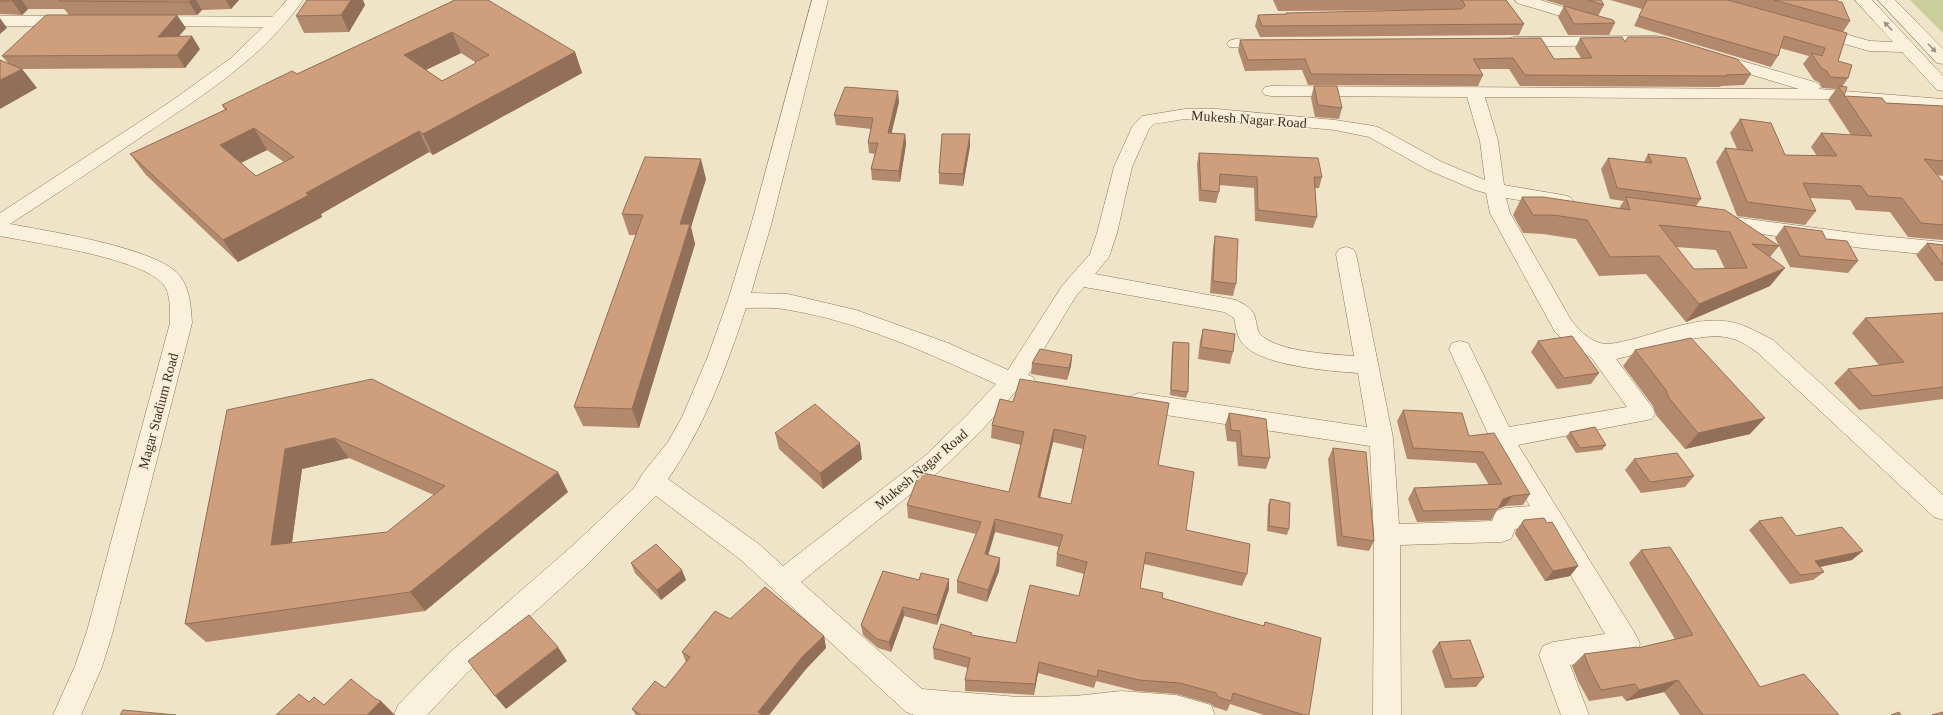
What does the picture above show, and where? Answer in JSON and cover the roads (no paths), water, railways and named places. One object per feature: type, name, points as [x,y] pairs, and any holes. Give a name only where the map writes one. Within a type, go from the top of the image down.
[{"type":"street","points":[[0,222],[210,82],[258,43],[278,22],[295,0]]},
{"type":"street","points":[[408,715],[457,664],[618,520],[643,495],[652,480],[676,449],[693,419],[719,356],[738,300],[761,224],[820,0]]},
{"type":"street","points":[[1499,42],[1665,43],[1523,0]]},
{"type":"street","points":[[1863,0],[1943,86]]},
{"type":"street","points":[[1886,0],[1943,59]]},
{"type":"street","points":[[0,21],[79,21]]},
{"type":"street","points":[[135,21],[278,22]]},
{"type":"street","points":[[1802,27],[1869,46],[1907,47]]},
{"type":"street","points":[[1235,44],[1288,44]]},
{"type":"street","points":[[1702,54],[1836,94]]},
{"type":"street","points":[[1271,91],[1836,94],[1902,102],[1943,104]]},
{"type":"street","points":[[1474,92],[1487,128],[1492,159],[1495,199],[1500,213],[1563,326],[1571,336],[1581,344],[1598,351],[1614,352],[1689,332],[1728,329],[1744,335],[1765,346],[1943,510]]},
{"type":"street","name":"Mukesh Nagar Road","points":[[776,575],[934,462],[974,423],[1012,381],[1042,336],[1069,291],[1099,257],[1107,233],[1124,167],[1141,127],[1148,120],[1185,114],[1217,114],[1335,125],[1374,132],[1435,166],[1482,186],[1522,195],[1578,203]]},
{"type":"street","points":[[1704,220],[1862,241],[1943,249]]},
{"type":"street","name":"Magar Stadium Road","points":[[0,229],[127,256],[155,266],[172,280],[180,298],[181,323],[100,631],[88,667],[67,715]]},
{"type":"street","points":[[1346,254],[1381,438],[1387,535],[1387,715]]},
{"type":"street","points":[[1080,279],[1229,304],[1244,314],[1248,332],[1252,339],[1261,346],[1292,356],[1368,366]]},
{"type":"street","points":[[738,300],[788,302],[856,318],[940,349],[1012,381],[1043,386]]},
{"type":"street","points":[[1460,349],[1502,438],[1626,644],[1553,655],[1575,715]]},
{"type":"street","points":[[1502,438],[1644,413],[1598,351]]},
{"type":"street","points":[[1122,399],[1381,438]]},
{"type":"street","points":[[652,480],[750,552],[776,575],[910,709],[1018,711],[1075,710],[1121,705],[1176,710],[1200,715]]},
{"type":"street","points":[[1387,535],[1502,531],[1505,519],[1549,515]]}]
